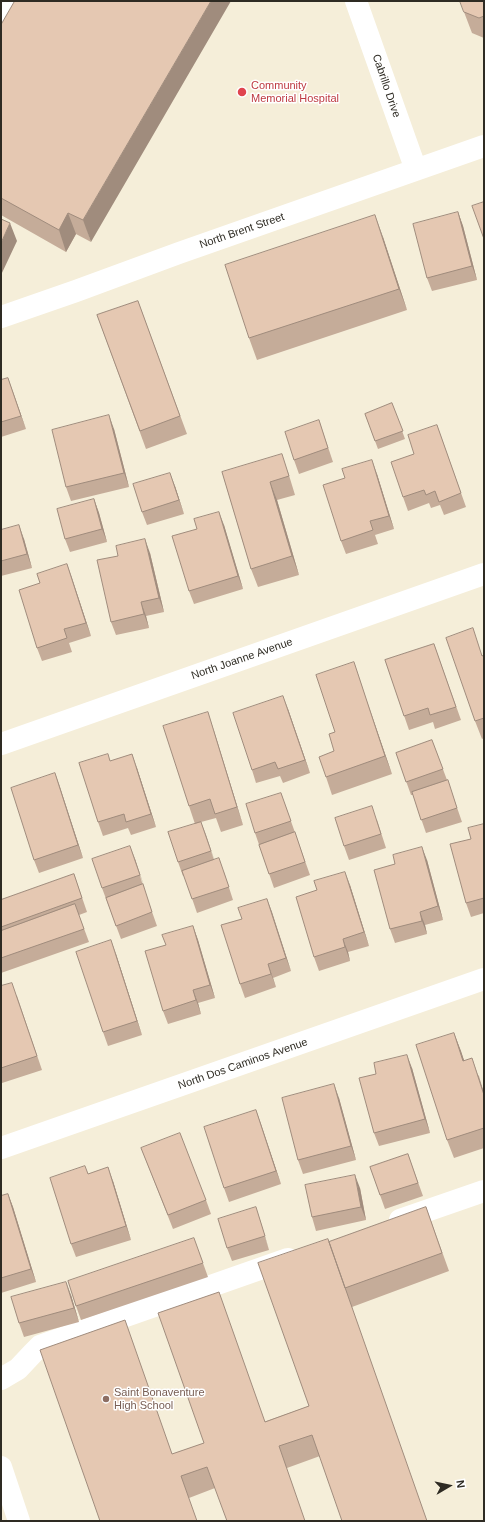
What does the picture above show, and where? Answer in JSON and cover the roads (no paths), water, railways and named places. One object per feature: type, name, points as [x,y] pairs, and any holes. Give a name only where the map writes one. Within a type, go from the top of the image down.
[{"type":"street","points":[[1,16],[10,1]]},
{"type":"street","name":"Cabrillo Drive","points":[[356,1],[416,170]]},
{"type":"street","name":"North Brent Street","points":[[1,316],[83,289],[179,253],[484,146]]},
{"type":"street","name":"North Joanne Avenue","points":[[1,744],[484,574]]},
{"type":"street","name":"North Dos Caminos Avenue","points":[[1,1148],[484,979]]},
{"type":"street","points":[[382,1227],[484,1191]]},
{"type":"street","points":[[1,1379],[18,1369],[40,1346],[308,1253]]},
{"type":"street","points":[[1,1467],[20,1521]]},
{"type":"place","name":"Community Memorial Hospital","points":[[242,92]]},
{"type":"place","name":"Saint Bonaventure High School","points":[[106,1399]]}]
